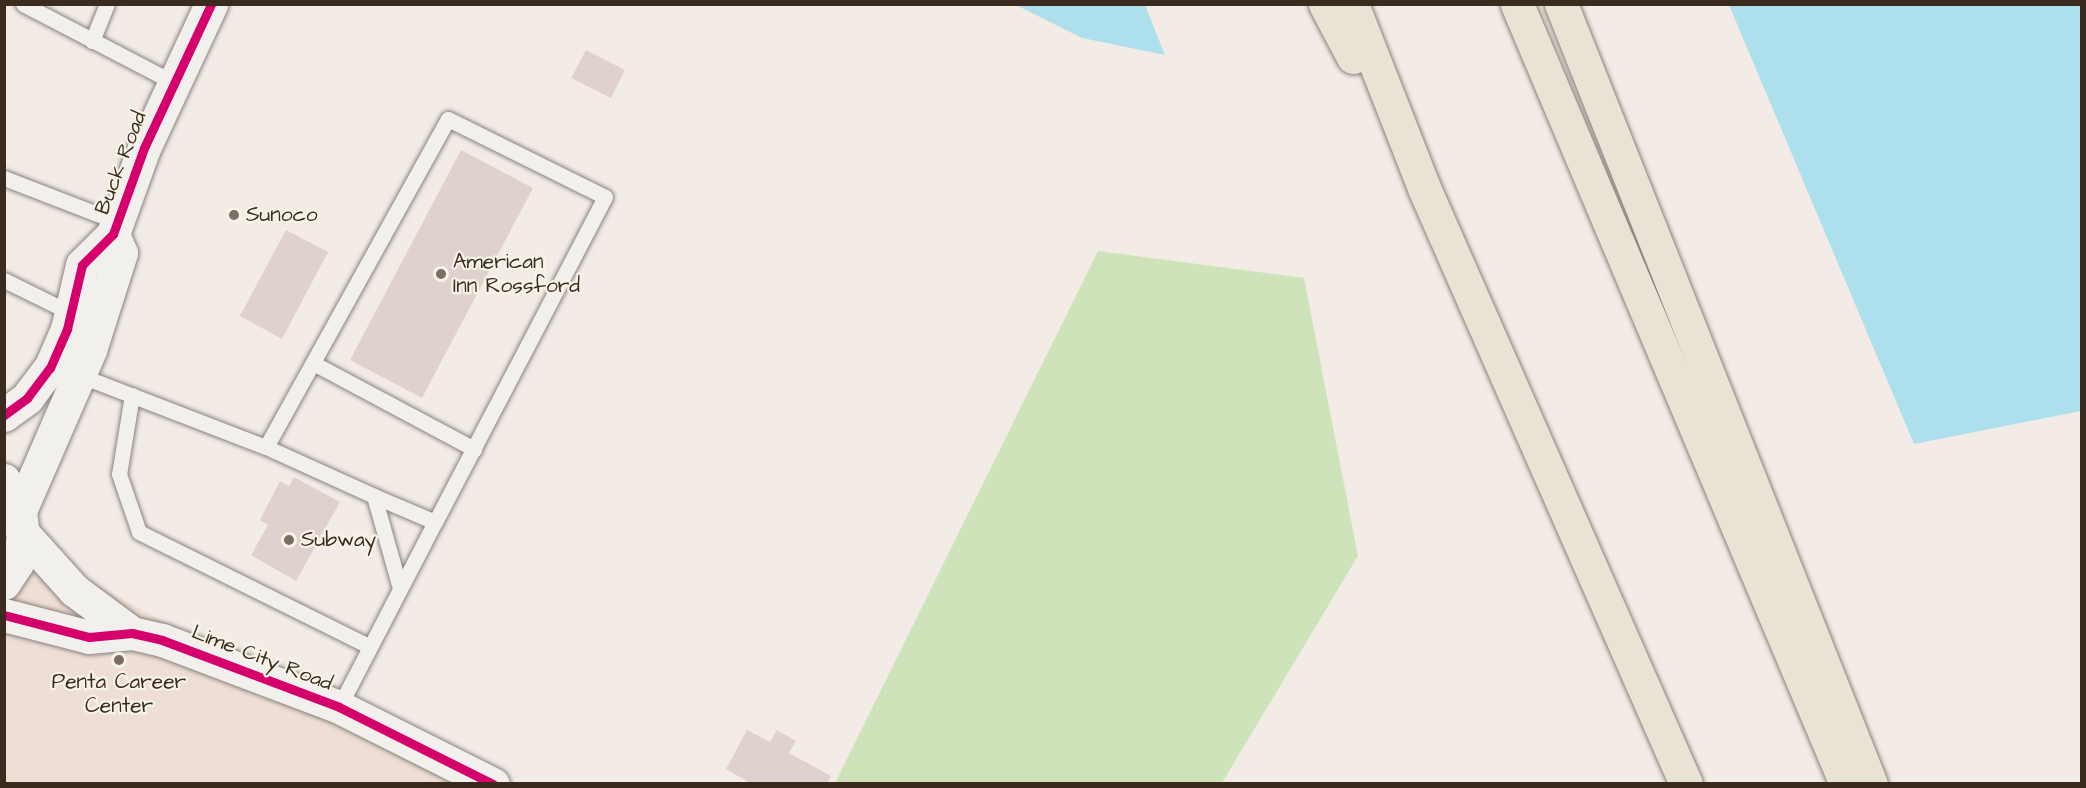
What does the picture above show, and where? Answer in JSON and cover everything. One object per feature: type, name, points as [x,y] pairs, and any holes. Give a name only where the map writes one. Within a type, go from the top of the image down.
[{"type":"highway","points":[[1325,4],[1424,188]]},
{"type":"highway","points":[[1352,4],[1424,188],[1686,783]]},
{"type":"highway","points":[[1517,4],[1846,783]]},
{"type":"highway","points":[[1561,4],[1871,783]]},
{"type":"street","name":"Buck Road","points":[[4,415],[27,398],[50,368],[71,313],[82,264],[116,228],[172,82],[211,4]]},
{"type":"street","name":"Buck Road","points":[[4,583],[17,563],[21,521],[79,375],[121,253],[116,228]]},
{"type":"street","name":"Lime City Road","points":[[4,480],[21,521],[74,590],[132,633],[339,707],[493,783]]},
{"type":"street","name":"Lime City Road","points":[[4,615],[89,638],[132,633]]},
{"type":"lane","points":[[23,4],[172,82]]},
{"type":"lane","points":[[92,41],[106,4]]},
{"type":"lane","points":[[266,447],[448,119],[605,197],[474,449],[399,585],[339,707]]},
{"type":"lane","points":[[4,178],[116,228]]},
{"type":"lane","points":[[4,280],[71,313]]},
{"type":"lane","points":[[313,363],[474,449]]},
{"type":"lane","points":[[79,375],[266,447],[435,522]]},
{"type":"lane","points":[[132,395],[119,474],[139,532],[369,646]]},
{"type":"lane","points":[[374,496],[399,585]]},
{"type":"shaded area","name":"Penta Career Center","points":[[5,536],[463,783],[5,783]]},
{"type":"green space","points":[[1098,251],[1304,278],[1358,556],[1222,783],[835,783]]},
{"type":"water","points":[[1016,5],[1145,5],[1165,55],[1082,38]]},
{"type":"water","points":[[1729,5],[2081,5],[2081,411],[1914,444]]},
{"type":"building","points":[[586,50],[625,70],[611,98],[571,78]]},
{"type":"building","name":"American Inn Rossford","points":[[461,150],[533,188],[422,398],[350,360]]},
{"type":"building","points":[[286,230],[328,252],[282,339],[240,316]]},
{"type":"building","name":"Subway","points":[[294,477],[340,502],[296,581],[251,555],[268,525],[260,520],[280,481],[289,486]]},
{"type":"building","points":[[747,730],[770,742],[777,730],[796,741],[789,753],[831,776],[827,784],[752,784],[726,769]]},
{"type":"cycle path","points":[[4,415],[27,398],[50,368],[67,329],[82,265],[113,234],[144,148],[211,4]]},
{"type":"cycle path","points":[[4,615],[89,637],[132,633],[162,640],[339,707],[493,784]]},
{"type":"place","name":"Sunoco","points":[[234,215]]},
{"type":"place","name":"American Inn Rossford","points":[[441,274]]},
{"type":"place","name":"Subway","points":[[289,540]]},
{"type":"place","name":"Penta Career Center","points":[[119,660]]}]
